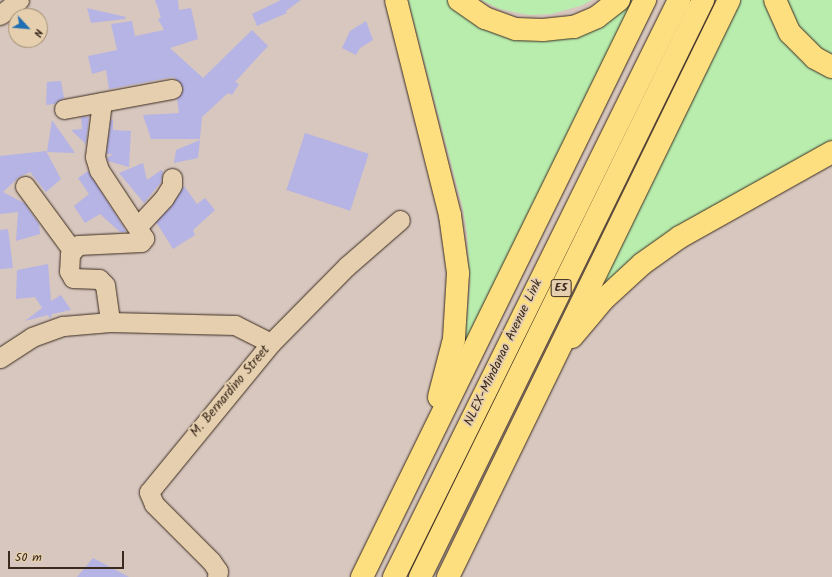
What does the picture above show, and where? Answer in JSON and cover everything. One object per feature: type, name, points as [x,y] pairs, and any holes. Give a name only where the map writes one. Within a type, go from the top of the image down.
[{"type":"highway","points":[[385,530],[443,388],[454,339],[458,273],[450,215],[396,0]]},
{"type":"highway","points":[[459,0],[485,18],[516,29],[543,30],[574,27],[597,17],[619,0]]},
{"type":"highway","points":[[362,577],[645,0]]},
{"type":"highway","name":"NLEX-Mindanao Avenue Link","points":[[394,577],[679,0]]},
{"type":"highway","name":"NLEX-Mindanao Avenue Link","points":[[420,577],[703,0]]},
{"type":"highway","points":[[448,577],[729,0]]},
{"type":"highway","points":[[775,0],[794,37],[815,58],[832,67]]},
{"type":"highway","points":[[527,414],[572,338],[603,300],[642,264],[680,237],[832,152]]},
{"type":"street","points":[[0,15],[19,0]]},
{"type":"street","points":[[64,109],[172,89]]},
{"type":"street","points":[[102,102],[95,157],[106,182],[143,233],[141,242],[78,245],[72,250],[69,259],[70,275],[73,278],[99,278],[105,285],[110,322]]},
{"type":"street","points":[[138,226],[164,198],[172,185],[172,178]]},
{"type":"street","points":[[25,186],[72,250]]},
{"type":"street","name":"M. Bernardino Street","points":[[217,577],[218,571],[211,561],[154,504],[149,492],[271,343],[347,266],[400,220]]},
{"type":"street","points":[[0,358],[32,337],[63,326],[110,322],[235,325],[271,343]]},
{"type":"green space","points":[[408,0],[448,0],[513,34],[626,0],[636,0],[456,374],[466,330],[470,284],[467,233],[463,209]]},
{"type":"green space","points":[[481,0],[592,0],[580,6],[551,14],[529,15],[500,9]]},
{"type":"green space","points":[[738,0],[769,0],[832,75],[832,143],[662,237],[622,267],[580,313]]},
{"type":"green space","points":[[782,0],[832,0],[832,60],[805,41]]},
{"type":"building","points":[[155,0],[178,0],[179,10],[191,8],[198,39],[170,48],[203,78],[252,30],[268,46],[235,82],[239,84],[232,95],[228,93],[202,117],[200,139],[151,139],[143,115],[179,113],[177,98],[182,93],[183,87],[173,77],[109,89],[106,70],[92,74],[88,56],[117,50],[111,24],[132,21],[135,36],[164,30],[158,19],[161,17]]},
{"type":"building","points":[[281,0],[301,0],[286,11],[287,13],[257,26],[252,14]]},
{"type":"building","points":[[87,8],[126,17],[125,19],[91,23]]},
{"type":"building","points":[[366,21],[373,40],[360,48],[356,55],[342,48],[350,31]]},
{"type":"building","points":[[61,81],[64,98],[54,104],[46,105],[47,82]]},
{"type":"building","points":[[81,117],[89,117],[86,144],[71,130],[82,129]]},
{"type":"building","points":[[111,119],[113,120],[113,130],[131,131],[129,167],[108,161],[107,158],[113,154],[106,154]]},
{"type":"building","points":[[52,120],[64,137],[75,153],[47,152]]},
{"type":"building","points":[[305,133],[369,154],[350,211],[286,190]]},
{"type":"building","points":[[200,140],[198,158],[174,163],[176,150]]},
{"type":"building","points":[[46,151],[61,179],[46,192],[30,172],[19,177],[3,192],[24,203],[39,224],[40,234],[16,241],[18,212],[0,214],[0,156]]},
{"type":"building","points":[[143,163],[147,180],[161,170],[163,172],[161,182],[144,203],[119,173]]},
{"type":"building","points":[[88,171],[126,231],[125,232],[120,232],[100,214],[85,223],[74,206],[89,194],[78,178]]},
{"type":"building","points":[[184,186],[197,204],[205,198],[215,210],[193,230],[195,235],[173,249],[156,222],[172,205]]},
{"type":"building","points":[[8,229],[13,268],[0,269],[0,230]]},
{"type":"building","points":[[48,264],[51,301],[61,295],[71,310],[52,314],[50,319],[48,315],[25,321],[42,308],[35,297],[16,299],[17,270]]},
{"type":"building","points":[[93,558],[129,577],[77,577]]}]
